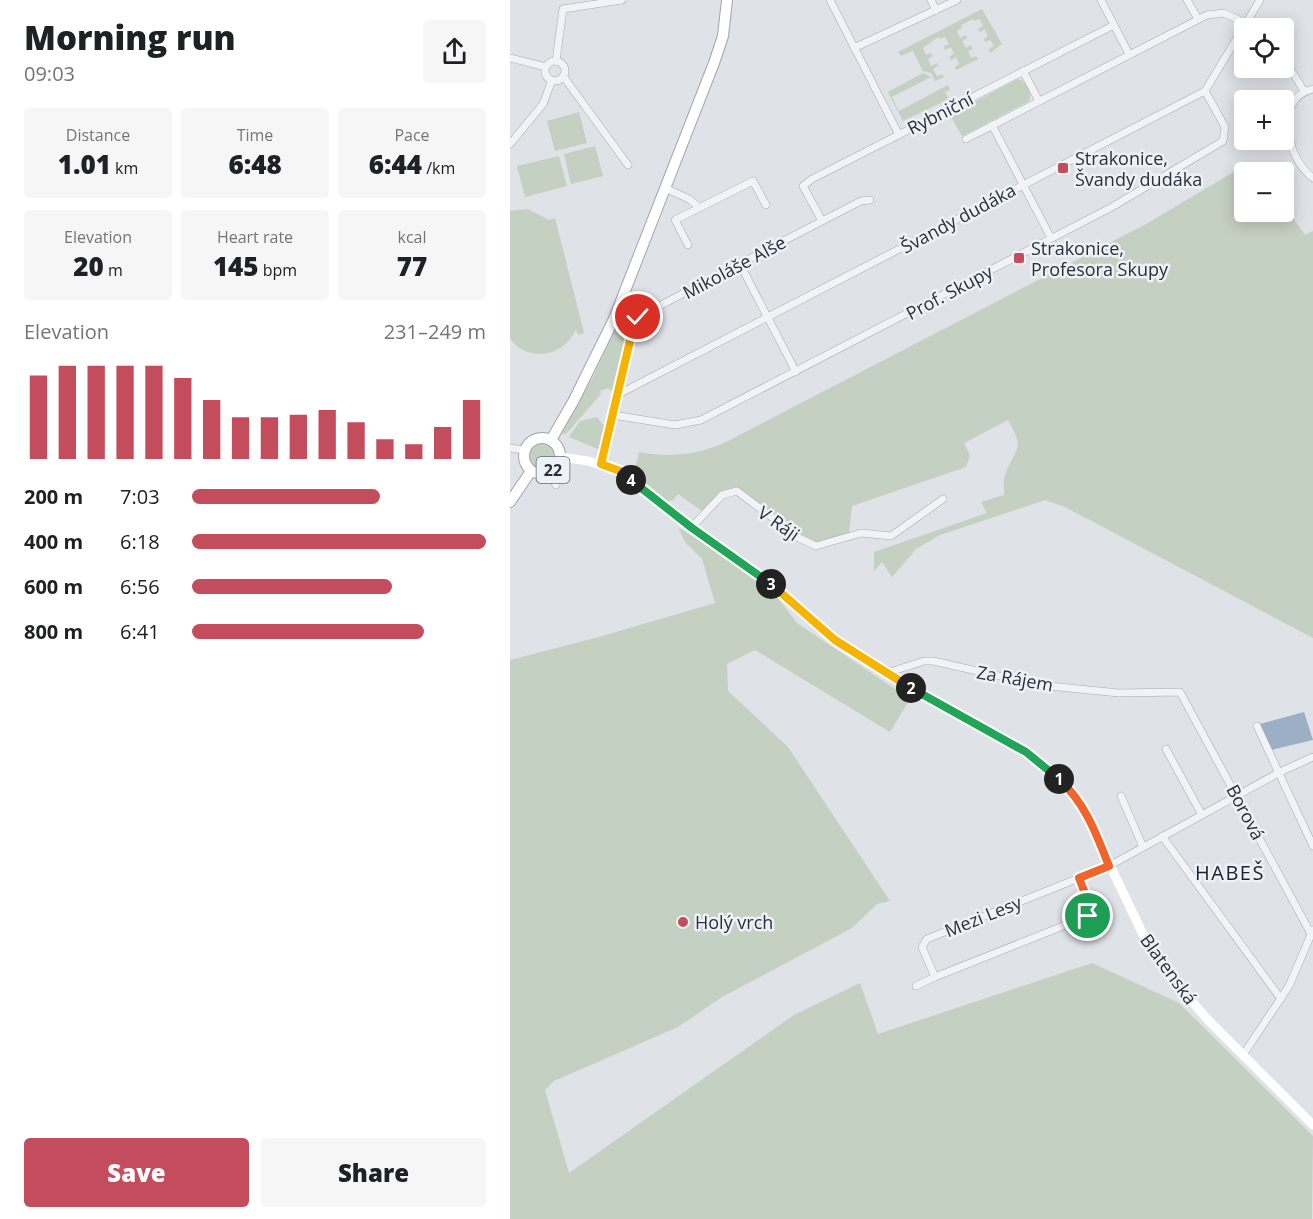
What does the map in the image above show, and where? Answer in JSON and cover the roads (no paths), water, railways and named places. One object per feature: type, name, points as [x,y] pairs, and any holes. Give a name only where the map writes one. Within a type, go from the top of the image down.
[{"type":"main road","name":"22","points":[[551,440],[610,328],[716,58],[727,0]]},
{"type":"main road","name":"22","points":[[535,439],[551,440],[558,447],[560,457],[557,466],[549,472],[540,474],[531,471],[524,462],[524,450],[535,439]]},
{"type":"main road","name":"22","points":[[510,502],[531,471]]},
{"type":"street","points":[[556,61],[563,9],[622,0]]},
{"type":"street","points":[[830,0],[898,135]]},
{"type":"street","points":[[931,0],[936,10]]},
{"type":"street","points":[[854,48],[957,0]]},
{"type":"street","points":[[1101,0],[1129,54]]},
{"type":"street","points":[[1188,0],[1197,19]]},
{"type":"street","points":[[1248,18],[1260,0]]},
{"type":"street","points":[[966,139],[1197,19],[1220,13],[1236,18]]},
{"type":"street","name":"Rybniční","points":[[822,220],[803,186],[1114,25]]},
{"type":"street","points":[[1205,91],[1234,41]]},
{"type":"street","points":[[510,58],[546,67]]},
{"type":"street","points":[[552,80],[546,74],[546,67],[550,62],[556,61],[564,66],[563,76],[628,165]]},
{"type":"street","points":[[1023,71],[1039,100]]},
{"type":"street","points":[[510,144],[534,116],[552,80],[563,76]]},
{"type":"street","points":[[1294,76],[1304,92]]},
{"type":"street","points":[[1313,89],[1304,92],[1290,110],[1287,131],[1291,149],[1299,165],[1313,178]]},
{"type":"street","name":"Švandy dudáka","points":[[617,395],[1205,91]]},
{"type":"street","name":"Prof. Skupy","points":[[613,416],[659,424],[687,424],[701,420],[1112,207],[1221,144],[1226,137],[1225,127],[1205,91]]},
{"type":"street","points":[[992,125],[1051,238]]},
{"type":"street","points":[[688,245],[675,220],[699,207],[753,181],[766,205]]},
{"type":"street","points":[[665,188],[689,199],[699,207]]},
{"type":"street","name":"Mikoláše Alše","points":[[601,464],[633,324],[638,317],[822,220],[861,201],[870,200]]},
{"type":"street","points":[[740,264],[796,372]]},
{"type":"street","points":[[510,448],[524,450]]},
{"type":"street","points":[[560,457],[601,464],[627,476],[692,528]]},
{"type":"street","points":[[549,472],[556,485]]},
{"type":"street","name":"V Ráji","points":[[692,528],[722,495],[737,491],[799,538],[820,546],[861,533],[891,536],[943,499]]},
{"type":"street","name":"Blatenská","points":[[692,528],[778,589],[835,640],[890,676],[1026,752],[1065,785],[1079,800],[1092,822],[1109,866],[1148,945],[1159,961],[1208,1020],[1313,1125]]},
{"type":"street","name":"Za Rájem","points":[[890,676],[893,671],[924,661],[933,661],[1039,685],[1119,693],[1180,692]]},
{"type":"street","name":"Borová","points":[[1180,692],[1312,931]]},
{"type":"street","points":[[1257,726],[1313,846]]},
{"type":"street","points":[[1166,749],[1202,815]]},
{"type":"street","name":"Mezi Lesy","points":[[935,977],[922,947],[927,939],[1109,866],[1280,772],[1313,757]]},
{"type":"street","points":[[1121,796],[1143,847]]},
{"type":"street","points":[[1162,836],[1281,999]]},
{"type":"street","points":[[916,986],[1088,916],[1090,906],[1079,878]]},
{"type":"street","points":[[1243,1055],[1281,999],[1312,931]]},
{"type":"water","points":[[1304,712],[1313,740],[1271,750],[1260,724]]},
{"type":"place","name":"Strakonice, Švandy dudáka","points":[[1063,168]]},
{"type":"place","name":"Strakonice, Profesora Skupy","points":[[1019,258]]},
{"type":"place","name":"Holý vrch","points":[[683,922]]},
{"type":"district","name":"HABEŠ","points":[[1230,872]]}]
